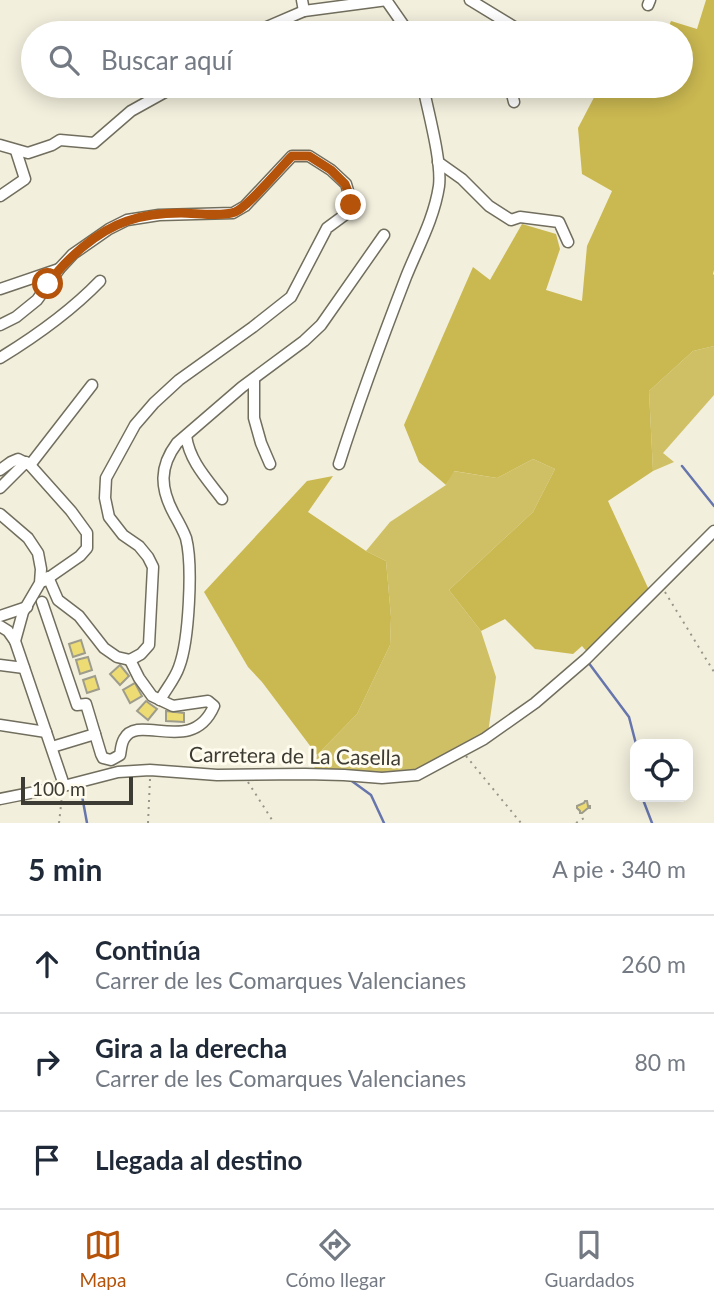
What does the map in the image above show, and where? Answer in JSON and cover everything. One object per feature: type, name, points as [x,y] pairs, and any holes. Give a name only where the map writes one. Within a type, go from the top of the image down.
[{"type":"street","points":[[274,21],[303,5],[387,0],[401,21]]},
{"type":"street","points":[[470,0],[504,21]]},
{"type":"street","points":[[0,145],[28,153],[60,141],[94,143],[131,111],[154,98]]},
{"type":"street","points":[[339,464],[360,399],[430,222],[439,185],[438,162],[425,98]]},
{"type":"street","points":[[513,98],[514,102]]},
{"type":"street","points":[[0,197],[25,179],[16,151]]},
{"type":"street","points":[[0,325],[16,317],[37,300],[73,254],[109,229],[127,220],[159,215],[233,213],[245,206],[292,156],[309,156],[331,170],[345,184],[349,194],[351,205],[346,215],[327,228],[291,297],[179,380],[154,403],[135,425],[106,478],[105,498],[109,517],[122,535],[139,546],[153,567],[149,645],[141,654],[130,660],[117,657],[104,648],[79,616],[58,600],[44,580],[38,553],[28,538],[0,514]]},
{"type":"street","points":[[438,162],[462,179],[489,206],[512,220],[520,217],[559,222],[568,242]]},
{"type":"street","points":[[160,700],[180,666],[186,633],[189,569],[185,537],[167,500],[163,485],[164,468],[169,454],[177,443],[321,325],[384,235]]},
{"type":"street","points":[[0,289],[60,268]]},
{"type":"street","points":[[0,358],[62,316],[100,281]]},
{"type":"street","points":[[254,379],[254,418],[270,464]]},
{"type":"street","points":[[0,488],[28,463],[92,385]]},
{"type":"street","points":[[186,436],[187,448],[196,466],[222,499]]},
{"type":"street","points":[[1,468],[18,459],[28,463],[87,533],[87,548],[80,556],[44,580],[33,604],[23,612],[15,641]]},
{"type":"street","name":"Carretera de La Casella","points":[[0,799],[118,772],[150,770],[244,776],[305,774],[382,778],[417,775],[484,739],[535,703],[586,659],[714,531]]},
{"type":"street","points":[[33,604],[77,705],[86,704],[103,758],[111,760],[120,755],[122,740],[128,733],[138,729],[183,733],[209,718],[214,706],[208,701],[173,706],[152,696],[130,660]]},
{"type":"street","points":[[0,616],[33,604],[63,605]]},
{"type":"street","points":[[0,626],[8,631],[15,641],[64,785]]},
{"type":"street","points":[[0,665],[24,668]]},
{"type":"street","points":[[0,725],[46,732]]},
{"type":"street","points":[[52,747],[95,734]]},
{"type":"path","points":[[661,585],[714,672]]},
{"type":"path","points":[[463,751],[521,823]]},
{"type":"path","points":[[148,823],[150,770]]},
{"type":"path","points":[[244,776],[274,823]]},
{"type":"path","points":[[60,823],[64,785]]},
{"type":"path","points":[[576,823],[584,818]]},
{"type":"shaded area","points":[[706,0],[714,0],[714,346],[693,351],[649,391],[653,471],[608,501],[649,590],[588,653],[582,646],[573,654],[535,649],[505,619],[481,631],[449,590],[533,512],[555,469],[533,459],[497,478],[454,471],[446,485],[419,462],[404,425],[473,267],[490,280],[522,224],[556,234],[560,249],[546,290],[582,301],[587,246],[612,191],[582,174],[578,128],[594,98],[693,98],[693,28],[697,29]]},
{"type":"shaded area","points":[[714,346],[714,395],[663,453],[674,462],[653,471],[649,391],[693,351]]},
{"type":"shaded area","points":[[533,459],[555,469],[533,512],[449,590],[481,631],[496,677],[488,733],[436,761],[402,772],[370,774],[314,770],[317,755],[357,714],[390,645],[391,617],[386,561],[366,551],[390,522],[446,485],[453,471],[497,478]]},
{"type":"shaded area","points":[[333,476],[308,512],[366,551],[386,561],[391,617],[390,645],[357,714],[317,755],[248,667],[204,592],[307,481]]},
{"type":"building","points":[[81,640],[85,653],[73,657],[69,644]]},
{"type":"building","points":[[88,657],[92,670],[80,674],[76,660]]},
{"type":"building","points":[[120,665],[129,676],[120,685],[110,674]]},
{"type":"building","points":[[95,676],[99,689],[87,693],[83,680]]},
{"type":"building","points":[[135,683],[142,696],[130,703],[123,690]]},
{"type":"building","points":[[146,701],[157,709],[148,720],[137,711]]},
{"type":"building","points":[[166,711],[184,713],[184,722],[166,721]]},
{"type":"building","points":[[585,801],[590,808],[580,813],[577,806]]},
{"type":"waterway","points":[[682,466],[714,506]]},
{"type":"waterway","points":[[588,662],[629,717],[635,739]]},
{"type":"waterway","points":[[349,779],[371,795],[384,823]]},
{"type":"waterway","points":[[80,785],[87,823]]},
{"type":"waterway","points":[[644,802],[652,823]]},
{"type":"route","points":[[48,284],[73,254],[127,220],[179,213],[233,213],[245,206],[292,156],[309,156],[331,170],[345,184],[351,205]]}]
